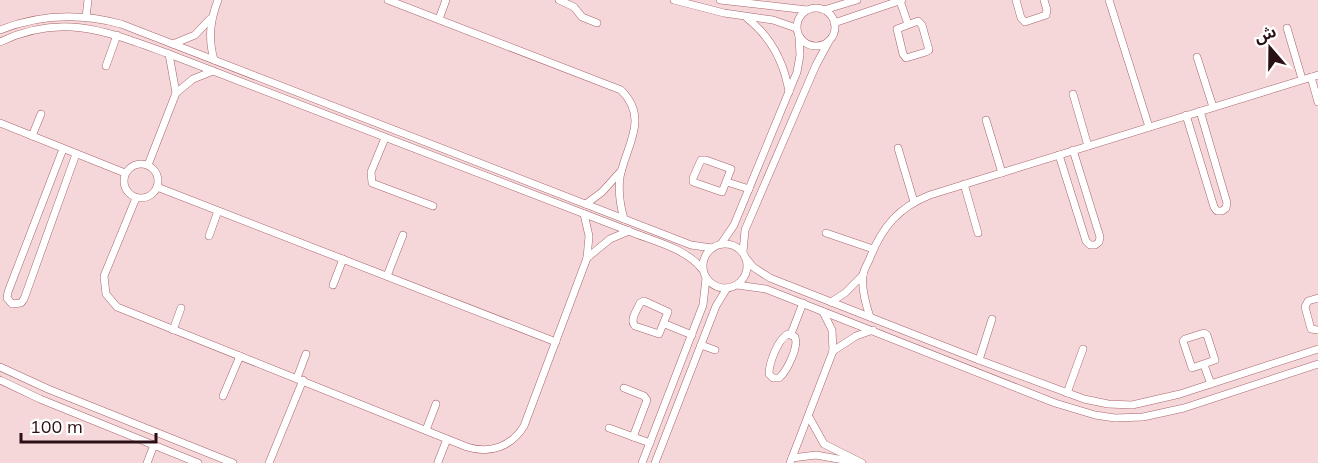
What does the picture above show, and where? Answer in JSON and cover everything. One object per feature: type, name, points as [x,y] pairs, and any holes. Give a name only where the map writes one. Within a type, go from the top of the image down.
[{"type":"street","points":[[86,17],[88,0]]},
{"type":"street","points":[[214,60],[210,34],[212,17],[218,0]]},
{"type":"street","points":[[388,0],[621,90],[632,105],[635,119],[634,134],[622,169],[619,195],[624,219]]},
{"type":"street","points":[[439,19],[446,0]]},
{"type":"street","points":[[559,0],[574,7],[582,17],[597,23]]},
{"type":"street","points":[[674,0],[703,8],[774,20],[796,28]]},
{"type":"street","points":[[720,0],[824,10],[831,15],[835,31],[816,65],[745,230],[746,273],[737,285]]},
{"type":"street","points":[[824,10],[857,0]]},
{"type":"street","points":[[834,23],[901,0],[908,24]]},
{"type":"street","points":[[1016,0],[1021,18],[1025,22],[1046,15],[1044,0]]},
{"type":"street","points":[[1109,0],[1149,127]]},
{"type":"street","points":[[721,244],[734,225],[789,92],[799,64],[799,37],[796,28],[798,19],[807,10]]},
{"type":"street","points":[[745,16],[760,29],[772,45],[782,63],[789,92]]},
{"type":"street","points":[[0,30],[21,22],[47,17],[86,17],[121,24],[696,247],[712,248]]},
{"type":"street","points":[[173,44],[195,35],[212,17]]},
{"type":"street","points":[[918,21],[921,23],[929,48],[926,52],[906,58],[896,31],[908,24],[918,21]]},
{"type":"street","points":[[0,42],[26,32],[61,27],[94,28],[213,71],[628,231],[678,251],[693,260],[702,269],[706,279],[704,299],[642,463]]},
{"type":"street","points":[[1287,28],[1302,79]]},
{"type":"street","points":[[106,66],[117,36]]},
{"type":"street","points":[[799,37],[813,47],[822,46],[829,41]]},
{"type":"street","points":[[168,54],[176,93]]},
{"type":"street","points":[[1197,57],[1213,107]]},
{"type":"street","points":[[148,165],[176,93],[193,79],[213,71]]},
{"type":"street","points":[[242,83],[246,72]]},
{"type":"street","points":[[831,302],[845,293],[863,275],[873,249],[893,217],[914,202],[964,184],[1314,76],[1318,102]]},
{"type":"street","points":[[1073,94],[1088,146]]},
{"type":"street","points":[[1186,116],[1214,207],[1217,211],[1222,211],[1226,208],[1227,203],[1200,111]]},
{"type":"street","points":[[32,136],[41,114]]},
{"type":"street","points":[[986,120],[1002,173]]},
{"type":"street","points":[[0,123],[126,173]]},
{"type":"street","points":[[385,138],[371,172],[372,183],[433,206]]},
{"type":"street","points":[[898,148],[914,202]]},
{"type":"street","points":[[63,149],[8,292],[7,298],[12,304],[17,305],[24,299],[76,154]]},
{"type":"street","points":[[1059,155],[1086,241],[1095,245],[1099,242],[1100,237],[1073,150]]},
{"type":"street","points":[[704,159],[730,168],[731,172],[727,182],[723,191],[720,192],[696,184],[693,178],[700,162],[704,159]]},
{"type":"street","points":[[135,165],[148,165],[157,174],[157,187],[148,197],[136,198],[126,190],[123,182],[126,173],[135,165]]},
{"type":"street","points":[[586,204],[602,192],[622,169]]},
{"type":"street","points":[[1206,182],[1220,178]]},
{"type":"street","points":[[727,182],[749,189]]},
{"type":"street","points":[[964,184],[978,233]]},
{"type":"street","points":[[157,187],[556,342]]},
{"type":"street","points":[[136,198],[104,276],[104,288],[109,299],[117,307],[447,439],[481,450],[496,449],[515,438],[527,419],[587,258],[589,236],[584,214]]},
{"type":"street","points":[[1078,215],[1092,210]]},
{"type":"street","points":[[209,236],[219,211]]},
{"type":"street","points":[[587,258],[610,239],[628,231]]},
{"type":"street","points":[[826,233],[873,249]]},
{"type":"street","points":[[387,276],[403,235]]},
{"type":"street","points":[[678,251],[681,241]]},
{"type":"street","points":[[702,269],[705,255],[712,248],[721,244],[730,244],[744,255],[753,267],[770,278],[979,360],[1096,402],[1132,405],[1180,394],[1318,349]]},
{"type":"street","points":[[333,285],[343,259]]},
{"type":"street","points":[[863,275],[864,292],[870,317]]},
{"type":"street","points":[[766,289],[770,278]]},
{"type":"street","points":[[706,279],[717,287],[727,288],[737,285],[766,289],[1055,403],[1114,418],[1157,415],[1249,388],[1318,364]]},
{"type":"street","points":[[655,463],[718,301],[727,288]]},
{"type":"street","points":[[1318,298],[1308,301],[1305,305],[1311,329],[1318,330]]},
{"type":"street","points":[[644,301],[667,310],[669,314],[664,324],[661,333],[657,334],[634,325],[632,320],[640,303],[644,301]]},
{"type":"street","points":[[791,334],[803,303]]},
{"type":"street","points":[[173,330],[180,308]]},
{"type":"street","points":[[791,460],[833,351],[832,330],[823,312]]},
{"type":"street","points":[[979,360],[992,319]]},
{"type":"street","points":[[664,324],[692,335]]},
{"type":"street","points":[[833,351],[856,336],[873,330]]},
{"type":"street","points":[[1203,333],[1207,335],[1215,358],[1214,362],[1204,365],[1191,367],[1182,345],[1185,339],[1203,333]]},
{"type":"street","points":[[791,334],[796,339],[796,344],[782,376],[773,378],[769,374],[769,368],[783,336],[791,334]]},
{"type":"street","points":[[701,345],[715,350]]},
{"type":"street","points":[[1067,393],[1083,349]]},
{"type":"street","points":[[269,463],[300,379],[306,354]]},
{"type":"street","points":[[223,396],[240,356]]},
{"type":"street","points":[[1204,365],[1211,384]]},
{"type":"street","points":[[0,367],[233,463]]},
{"type":"street","points":[[1244,373],[1249,388]]},
{"type":"street","points":[[0,380],[198,463]]},
{"type":"street","points":[[624,388],[644,396],[647,400],[633,437]]},
{"type":"street","points":[[426,430],[436,404]]},
{"type":"street","points":[[809,417],[824,444],[862,463]]},
{"type":"street","points":[[128,435],[133,423]]},
{"type":"street","points":[[609,428],[650,443]]},
{"type":"street","points":[[438,462],[447,439]]},
{"type":"street","points":[[147,463],[154,445]]},
{"type":"street","points":[[791,460],[816,455],[849,461],[853,459]]}]
